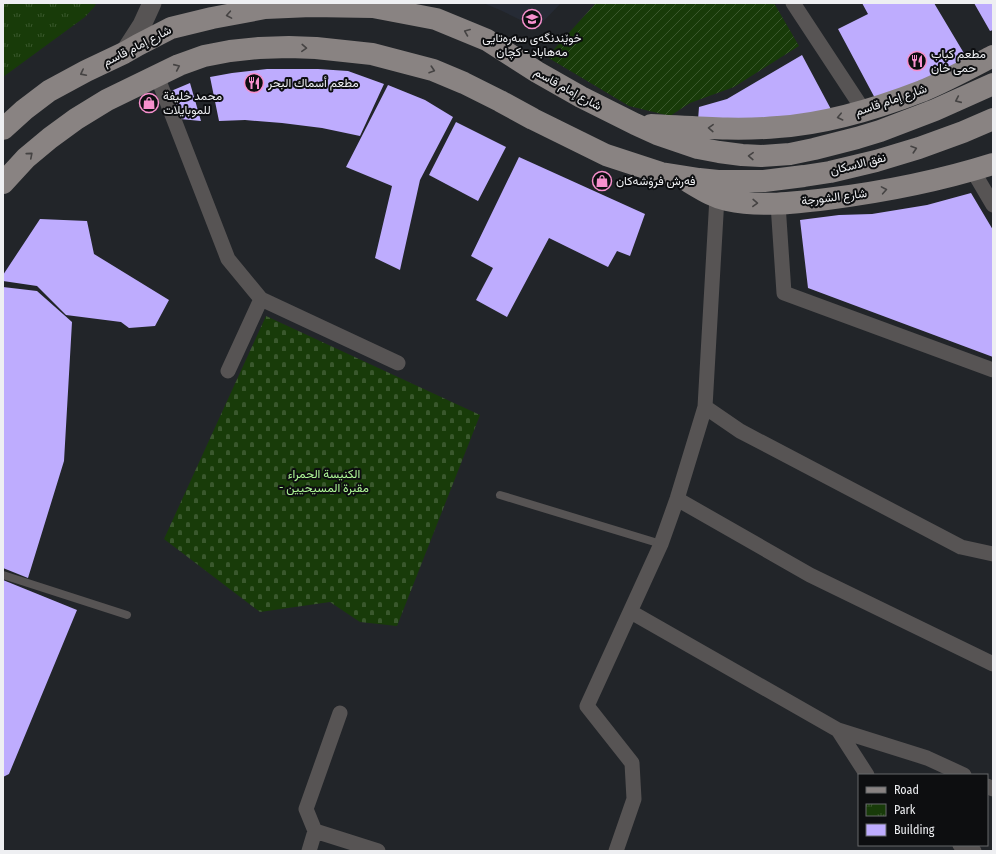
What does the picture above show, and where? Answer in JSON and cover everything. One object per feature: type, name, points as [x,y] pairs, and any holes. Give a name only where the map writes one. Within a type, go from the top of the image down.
[{"type":"main road","name":"شارع إمام قاسم","points":[[3,129],[24,110],[49,91],[171,28],[256,6],[373,7],[436,19],[487,40],[537,72],[635,124],[749,129],[806,124],[864,111],[922,91],[993,56]]},
{"type":"main road","name":"شارع الشورجة","points":[[157,76],[204,56],[230,51],[259,48],[316,48],[372,54],[433,70],[464,83],[533,119],[606,154],[661,173],[677,176],[705,192],[717,189],[726,200],[740,202],[778,204],[855,195],[900,188],[983,167]]},
{"type":"main road","points":[[3,183],[26,158],[70,124],[107,100],[157,76]]},
{"type":"main road","points":[[635,124],[677,142],[698,148],[742,155],[761,156],[790,154],[836,144],[880,131],[935,110],[993,84]]},
{"type":"main road","name":"نفق الاسكان","points":[[717,189],[852,167],[919,148],[993,119]]},
{"type":"street","points":[[124,53],[142,25],[152,3]]},
{"type":"street","points":[[793,3],[864,111]]},
{"type":"street","points":[[157,76],[228,260],[261,299],[398,363]]},
{"type":"street","points":[[983,167],[993,205]]},
{"type":"street","points":[[616,851],[634,799],[632,763],[587,706],[661,544],[678,499],[705,407],[717,189]]},
{"type":"street","points":[[778,204],[784,293],[993,370]]},
{"type":"street","points":[[228,371],[261,299]]},
{"type":"street","points":[[705,407],[740,431],[993,565]]},
{"type":"street","points":[[678,499],[810,575],[993,664]]},
{"type":"street","points":[[961,547],[993,554]]},
{"type":"street","points":[[631,612],[838,730],[927,758],[962,774]]},
{"type":"street","points":[[309,851],[315,831],[306,809],[340,713]]},
{"type":"street","points":[[838,730],[866,774]]},
{"type":"street","points":[[315,831],[378,851]]},
{"type":"street","points":[[962,846],[974,851]]},
{"type":"lane","points":[[500,495],[661,544]]},
{"type":"lane","points":[[3,574],[127,615]]},
{"type":"shaded area","name":"خوێندنگەی سەرەتایی مەهاباد - کچان","points":[[483,3],[561,3],[537,28]]},
{"type":"green space","points":[[3,3],[96,3],[85,17],[3,77]]},
{"type":"green space","points":[[596,3],[774,3],[799,46],[734,87],[690,103],[670,116],[629,106],[547,57]]},
{"type":"green space","name":"الكنيسة الحمراء - مقبرة المسيحيين","points":[[266,316],[480,415],[397,626],[360,622],[330,602],[260,612],[164,539]]},
{"type":"building","points":[[862,3],[934,3],[968,60],[877,102],[838,29],[868,14]]},
{"type":"building","points":[[974,3],[993,3],[993,30],[990,31]]},
{"type":"building","points":[[802,55],[833,113],[767,122],[698,120],[699,107],[727,99]]},
{"type":"building","points":[[267,69],[318,69],[348,71],[384,84],[360,136],[322,128],[282,123],[245,120],[219,121],[210,77]]},
{"type":"building","points":[[190,83],[201,121],[180,119],[171,91]]},
{"type":"building","points":[[388,85],[425,100],[453,117],[420,180],[400,270],[375,258],[392,186],[346,167]]},
{"type":"building","points":[[456,122],[506,147],[478,201],[429,175]]},
{"type":"building","points":[[519,157],[645,214],[630,256],[617,251],[608,267],[549,238],[507,317],[476,300],[493,268],[471,256]]},
{"type":"building","points":[[971,193],[993,230],[993,357],[808,288],[800,220],[839,215],[872,214],[927,205]]},
{"type":"building","points":[[40,219],[87,221],[94,254],[169,300],[155,326],[129,328],[121,322],[66,315],[37,286],[3,281],[3,275]]},
{"type":"building","points":[[3,287],[37,291],[72,322],[64,461],[28,578],[3,568]]},
{"type":"building","points":[[3,580],[77,610],[9,774],[3,777]]},
{"type":"place","name":"خوێندنگەی سەرەتایی مەهاباد - کچان","points":[[532,19]]},
{"type":"place","name":"مطعم كباب حمى خان","points":[[917,61]]},
{"type":"place","name":"مطعم أسماك البحر","points":[[254,83]]},
{"type":"place","name":"محمد خليفة للموبايلات","points":[[149,103]]},
{"type":"place","name":"فەرش فرۆشەکان","points":[[602,181]]}]
